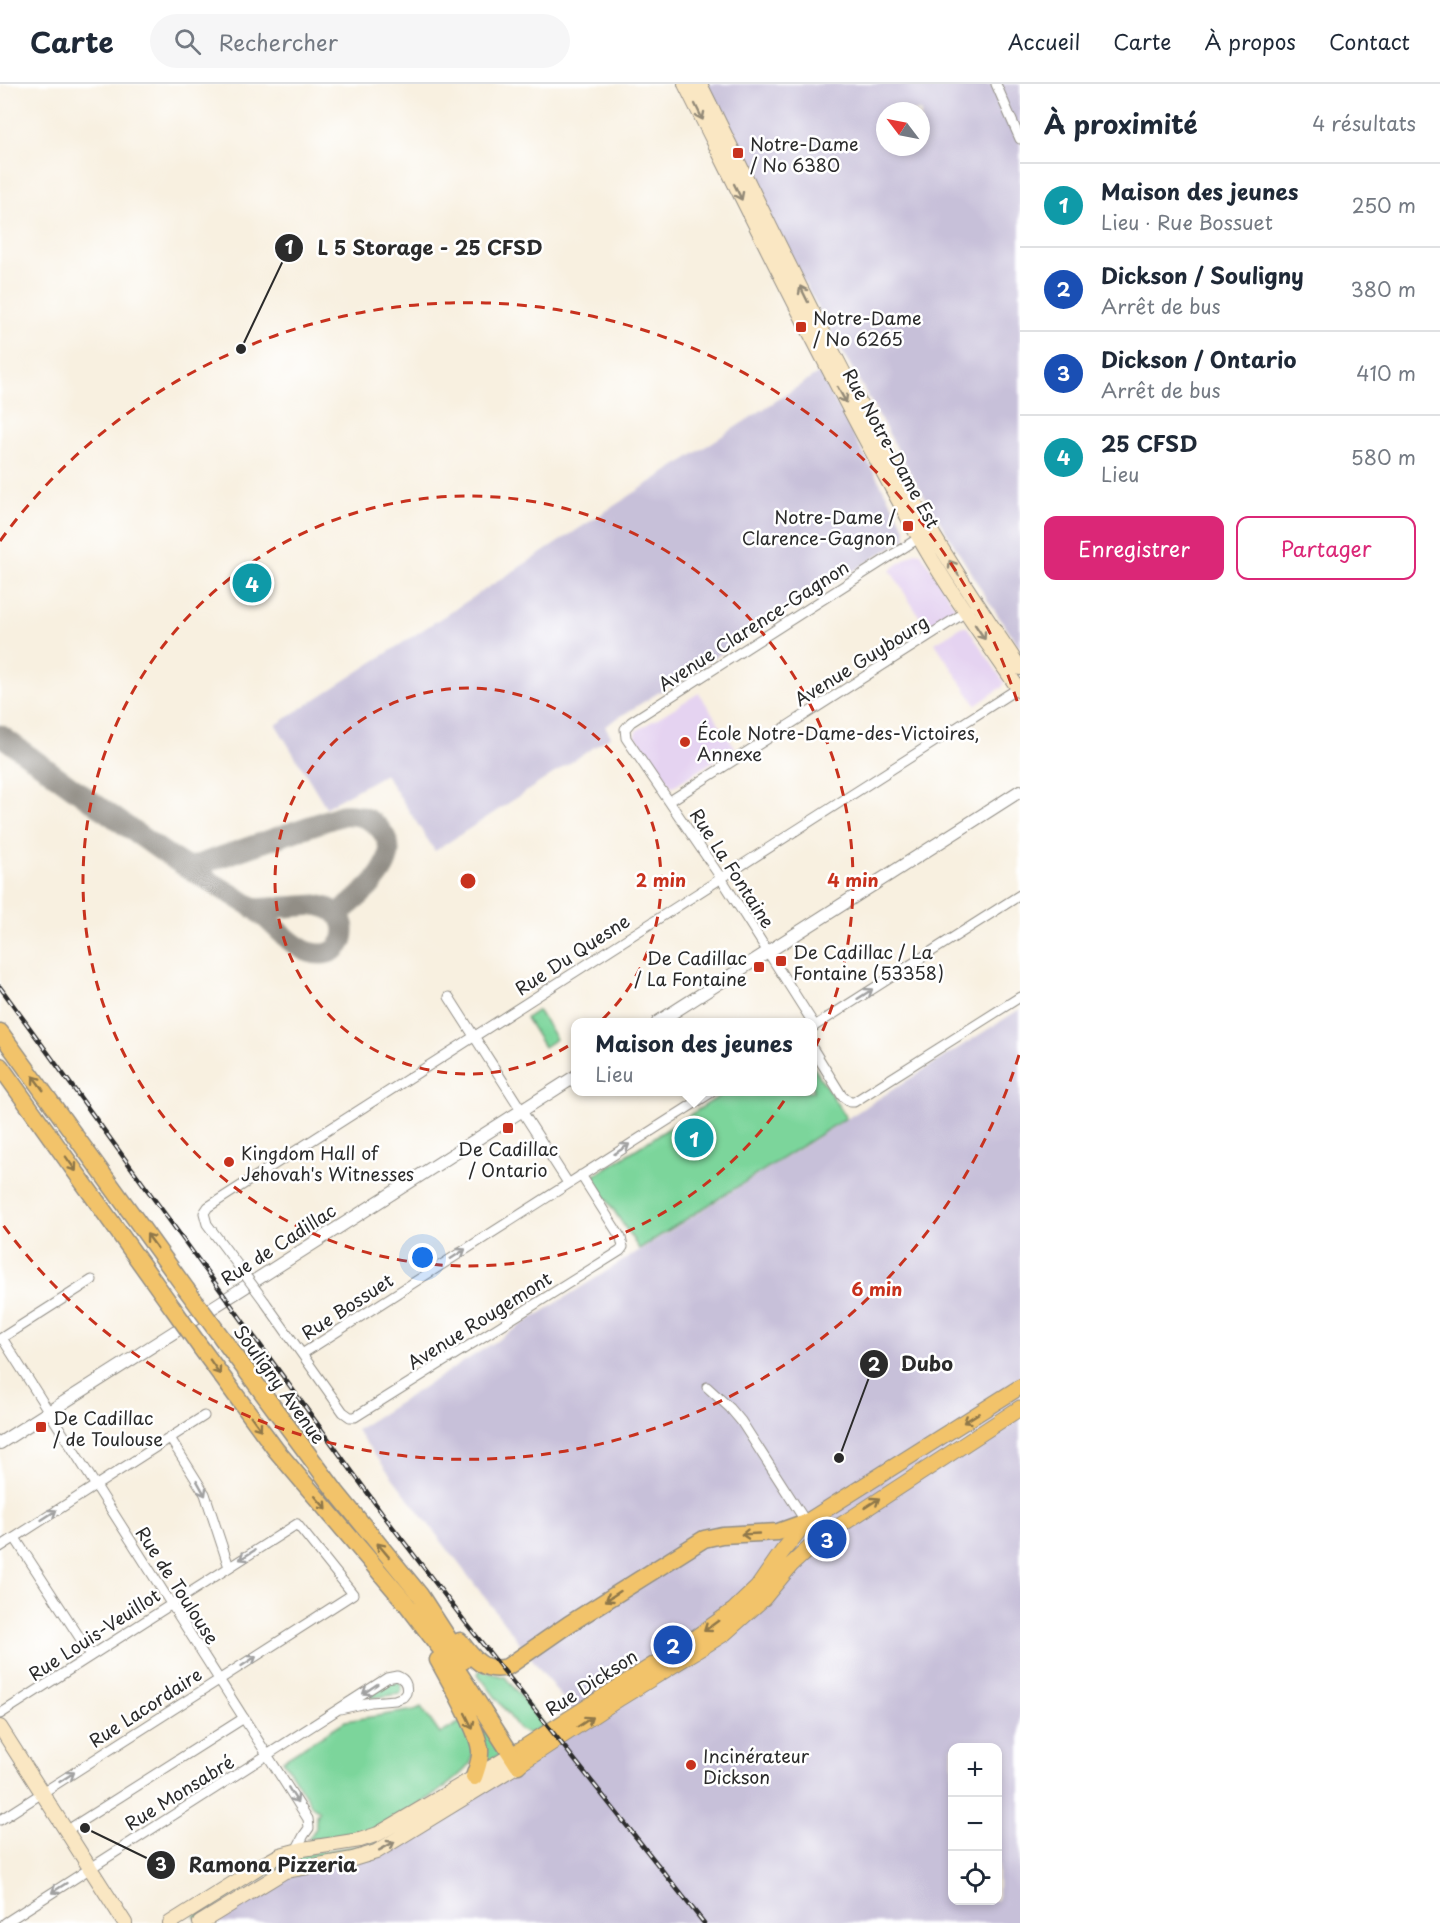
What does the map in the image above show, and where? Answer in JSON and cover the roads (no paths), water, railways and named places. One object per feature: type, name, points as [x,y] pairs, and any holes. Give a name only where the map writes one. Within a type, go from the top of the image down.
[{"type":"highway","name":"Souligny Avenue","points":[[0,1032],[336,1492],[520,1757]]},
{"type":"highway","name":"Souligny Avenue","points":[[0,1066],[171,1307],[276,1450],[412,1599]]},
{"type":"highway","points":[[412,1599],[476,1661],[490,1668],[502,1668],[513,1664],[562,1629],[704,1539],[722,1535],[778,1532],[806,1522]]},
{"type":"highway","points":[[412,1599],[475,1732],[481,1753],[474,1777]]},
{"type":"main road","name":"Rue Notre-Dame Est","points":[[685,84],[772,245]]},
{"type":"main road","name":"Rue Notre-Dame Est","points":[[700,84],[831,375],[1019,689]]},
{"type":"main road","name":"Rue Notre-Dame Est","points":[[972,608],[1020,668]]},
{"type":"main road","name":"Rue Dickson","points":[[200,1923],[285,1871],[353,1859],[376,1852],[520,1757],[734,1610],[757,1588],[806,1522],[1020,1387]]},
{"type":"main road","name":"Rue Dickson","points":[[170,1923],[269,1861],[296,1850],[360,1840],[378,1834],[474,1777],[520,1757],[620,1698],[725,1633],[754,1607],[791,1565],[818,1540],[1020,1408]]},
{"type":"main road","points":[[754,1607],[788,1557],[808,1533],[806,1522]]},
{"type":"main road","points":[[0,1727],[125,1923]]},
{"type":"street","points":[[996,84],[1020,138]]},
{"type":"street","name":"Avenue Clarence-Gagnon","points":[[625,729],[631,722],[925,534]]},
{"type":"street","name":"Avenue Guybourg","points":[[670,801],[972,608]]},
{"type":"street","name":"Rue Du Quesne","points":[[302,1354],[207,1224],[204,1213],[211,1205],[1019,689]]},
{"type":"street","name":"Rue La Fontaine","points":[[625,729],[626,738],[721,878],[808,1018]]},
{"type":"street","points":[[666,1018],[1020,791]]},
{"type":"street","points":[[817,1025],[1020,895]]},
{"type":"street","points":[[449,997],[568,1183]]},
{"type":"street","points":[[817,1055],[842,1096],[850,1102],[860,1099],[1020,997]]},
{"type":"street","name":"Rue de Cadillac","points":[[0,1443],[571,1079]]},
{"type":"street","name":"Rue Bossuet","points":[[302,1354],[706,1096]]},
{"type":"street","name":"Avenue Rougemont","points":[[302,1354],[343,1412],[350,1417],[360,1414],[616,1254],[623,1247],[621,1238],[581,1175]]},
{"type":"street","points":[[1,1339],[92,1280]]},
{"type":"street","name":"Rue de Toulouse","points":[[1,1339],[310,1822],[296,1850]]},
{"type":"street","points":[[707,1387],[741,1421],[806,1522]]},
{"type":"street","points":[[0,1547],[204,1416]]},
{"type":"street","points":[[170,1438],[204,1494],[229,1567]]},
{"type":"street","name":"Rue Louis-Veuillot","points":[[0,1714],[297,1524]]},
{"type":"street","name":"Rue Lacordaire","points":[[0,1820],[353,1594],[297,1524]]},
{"type":"street","points":[[15,1538],[91,1655]]},
{"type":"street","name":"Rue Monsabré","points":[[5,1923],[387,1678],[397,1676],[406,1684],[406,1693],[399,1699],[340,1709]]},
{"type":"street","points":[[66,1831],[244,1718]]},
{"type":"railway","points":[[0,987],[388,1521],[704,1923]]},
{"type":"place","name":"Notre-Dame / No 6380","points":[[738,153]]},
{"type":"place","name":"Notre-Dame / No 6265","points":[[801,327]]},
{"type":"place","name":"L 5 Storage - 25 CFSD","points":[[241,349]]},
{"type":"place","name":"Notre-Dame / Clarence-Gagnon","points":[[908,526]]},
{"type":"place","name":"25 CFSD","points":[[252,583]]},
{"type":"place","name":"École Notre-Dame-des-Victoires, Annexe","points":[[685,742]]},
{"type":"place","name":"De Cadillac / La Fontaine (53358)","points":[[781,961]]},
{"type":"place","name":"De Cadillac / La Fontaine","points":[[759,967]]},
{"type":"place","name":"De Cadillac / Ontario","points":[[508,1128]]},
{"type":"place","name":"Maison des jeunes","points":[[694,1138]]},
{"type":"place","name":"Kingdom Hall of Jehovah's Witnesses","points":[[229,1162]]},
{"type":"place","name":"De Cadillac / de Toulouse","points":[[41,1427]]},
{"type":"place","name":"Dubo","points":[[839,1458]]},
{"type":"place","name":"Dickson / Ontario","points":[[827,1539]]},
{"type":"place","name":"Dickson / Souligny","points":[[673,1645]]},
{"type":"place","name":"Incinérateur Dickson","points":[[691,1765]]},
{"type":"place","name":"Ramona Pizzeria","points":[[85,1828]]}]
